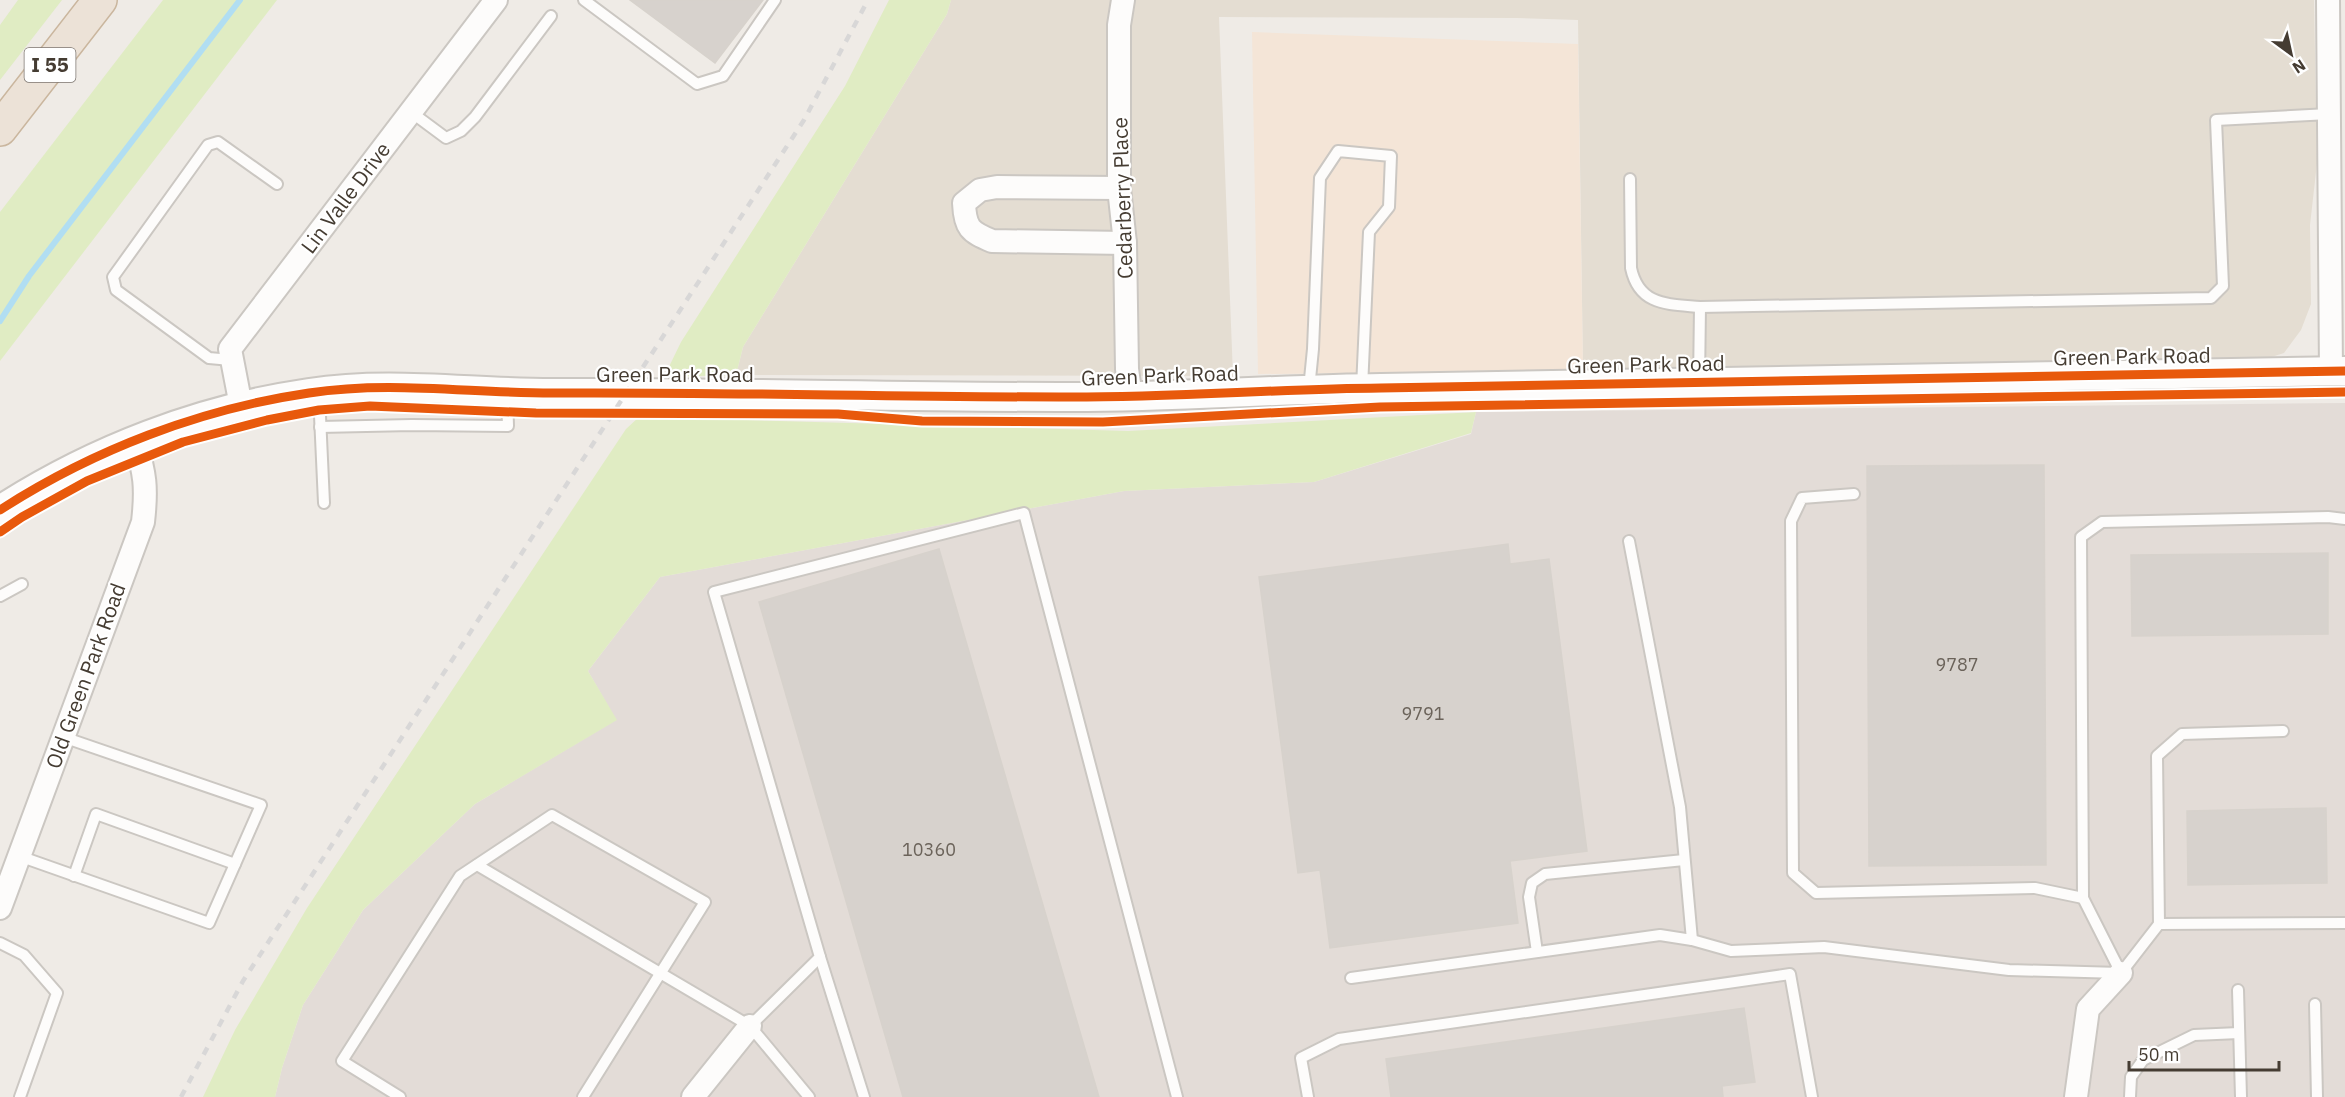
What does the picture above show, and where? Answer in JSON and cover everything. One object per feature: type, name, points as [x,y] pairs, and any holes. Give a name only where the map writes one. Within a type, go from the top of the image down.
[{"type":"highway","name":"I 55","points":[[0,129],[100,0]]},
{"type":"street","name":"Lin Valle Drive","points":[[231,360],[230,349],[496,0]]},
{"type":"street","name":"Cedarberry Place","points":[[1123,0],[1119,25],[1119,188],[1125,243],[1128,369],[1131,397]]},
{"type":"street","points":[[2328,0],[2329,114],[2338,372]]},
{"type":"street","points":[[1119,188],[997,187],[981,190],[964,203],[964,220],[974,234],[992,241],[1125,243]]},
{"type":"street","points":[[231,360],[241,406]]},
{"type":"street","name":"Green Park Road","points":[[0,510],[53,479],[135,440],[206,416],[241,406],[319,391],[365,387],[554,393],[1131,397],[1309,389],[2338,372]]},
{"type":"street","name":"Old Green Park Road","points":[[0,909],[143,522],[146,498],[145,472],[135,440]]},
{"type":"street","points":[[2076,1097],[2088,1009],[2121,973]]},
{"type":"street","points":[[693,1097],[750,1026]]},
{"type":"lane","points":[[584,0],[697,84],[723,76],[775,0]]},
{"type":"lane","points":[[411,112],[446,138],[461,131],[475,117],[551,16]]},
{"type":"lane","points":[[1630,178],[1631,268],[1634,282],[1643,294],[1664,304],[1700,307],[2211,298],[2223,286],[2216,120],[2329,114]]},
{"type":"lane","points":[[231,360],[208,358],[116,290],[113,277],[208,145],[218,142],[277,184]]},
{"type":"lane","points":[[1309,389],[1313,348],[1320,178],[1338,151],[1391,156],[1389,207],[1369,232],[1362,388]]},
{"type":"lane","points":[[1699,382],[1700,307]]},
{"type":"lane","points":[[319,391],[324,503]]},
{"type":"lane","points":[[320,427],[508,426],[507,391]]},
{"type":"lane","points":[[1854,494],[1802,498],[1791,521],[1793,873],[1816,893],[2035,888],[2083,898]]},
{"type":"lane","points":[[864,1097],[820,957],[714,592],[1024,513],[1177,1097]]},
{"type":"lane","points":[[2121,973],[2083,898],[2081,537],[2102,522],[2328,517],[2345,519]]},
{"type":"lane","points":[[1629,541],[1680,807],[1692,940]]},
{"type":"lane","points":[[0,596],[22,584]]},
{"type":"lane","points":[[2121,973],[2159,924],[2157,756],[2182,734],[2283,731]]},
{"type":"lane","points":[[19,856],[209,923],[261,805],[63,738]]},
{"type":"lane","points":[[74,876],[96,814],[235,864]]},
{"type":"lane","points":[[400,1097],[342,1062],[459,876],[552,815],[705,902],[583,1097]]},
{"type":"lane","points":[[1537,952],[1529,897],[1532,883],[1545,874],[1684,861]]},
{"type":"lane","points":[[477,865],[750,1026],[809,1097]]},
{"type":"lane","points":[[2159,924],[2345,923]]},
{"type":"lane","points":[[1351,978],[1660,935],[1692,940],[1731,951],[1824,947],[2009,970],[2121,973]]},
{"type":"lane","points":[[0,943],[24,955],[57,993],[20,1097]]},
{"type":"lane","points":[[750,1026],[820,957]]},
{"type":"lane","points":[[1308,1097],[1301,1058],[1339,1039],[1790,974],[1812,1097]]},
{"type":"lane","points":[[2238,990],[2241,1097]]},
{"type":"lane","points":[[2315,1004],[2317,1097]]},
{"type":"lane","points":[[2130,1097],[2131,1077],[2143,1060],[2194,1035],[2239,1033]]},
{"type":"shaded area","points":[[951,0],[2314,0],[2317,163],[2310,225],[2311,304],[2301,330],[2284,353],[2265,359],[1583,371],[1578,20],[1219,17],[1233,376],[736,375],[743,347],[947,14]]},
{"type":"shaded area","points":[[1252,32],[1578,44],[1583,371],[1258,374]]},
{"type":"shaded area","points":[[2345,403],[2345,1097],[275,1097],[303,1005],[363,910],[475,804],[616,720],[588,671],[660,577],[1124,491],[1314,482],[1471,434],[1476,412]]},
{"type":"green space","points":[[18,0],[62,0],[0,80],[0,25]]},
{"type":"green space","points":[[163,0],[277,0],[0,361],[0,212]]},
{"type":"green space","points":[[889,0],[951,0],[947,14],[743,347],[736,375],[664,377],[681,342],[845,86]]},
{"type":"green space","points":[[1476,412],[1471,433],[1314,482],[1124,491],[660,577],[588,671],[617,720],[475,804],[363,910],[303,1005],[275,1097],[203,1097],[235,1030],[307,908],[626,429],[639,417],[1128,431]]},
{"type":"building","points":[[630,0],[763,0],[715,63]]},
{"type":"building","points":[[2044,465],[2046,865],[1869,866],[1867,466]]},
{"type":"building","points":[[1508,544],[1510,564],[1549,559],[1587,851],[1510,861],[1518,923],[1330,948],[1320,870],[1298,873],[1259,577]]},
{"type":"building","points":[[939,549],[1099,1097],[903,1097],[759,602]]},
{"type":"building","points":[[2328,553],[2328,634],[2132,636],[2131,555]]},
{"type":"building","points":[[2326,808],[2327,883],[2188,885],[2187,811]]},
{"type":"building","points":[[1744,1008],[1755,1082],[1722,1086],[1723,1097],[1391,1097],[1386,1059]]},
{"type":"waterway","points":[[0,321],[29,276],[240,0]]},
{"type":"railway","points":[[181,1097],[243,981],[804,120],[868,0]]},
{"type":"cycle path","points":[[0,510],[72,469],[148,435],[188,421],[268,400],[340,389],[403,388],[528,393],[1099,397],[1341,389],[2345,371]]},
{"type":"cycle path","points":[[0,532],[22,517],[87,481],[183,442],[267,420],[319,410],[370,406],[536,413],[838,414],[922,421],[1103,422],[1380,407],[2345,392]]}]
